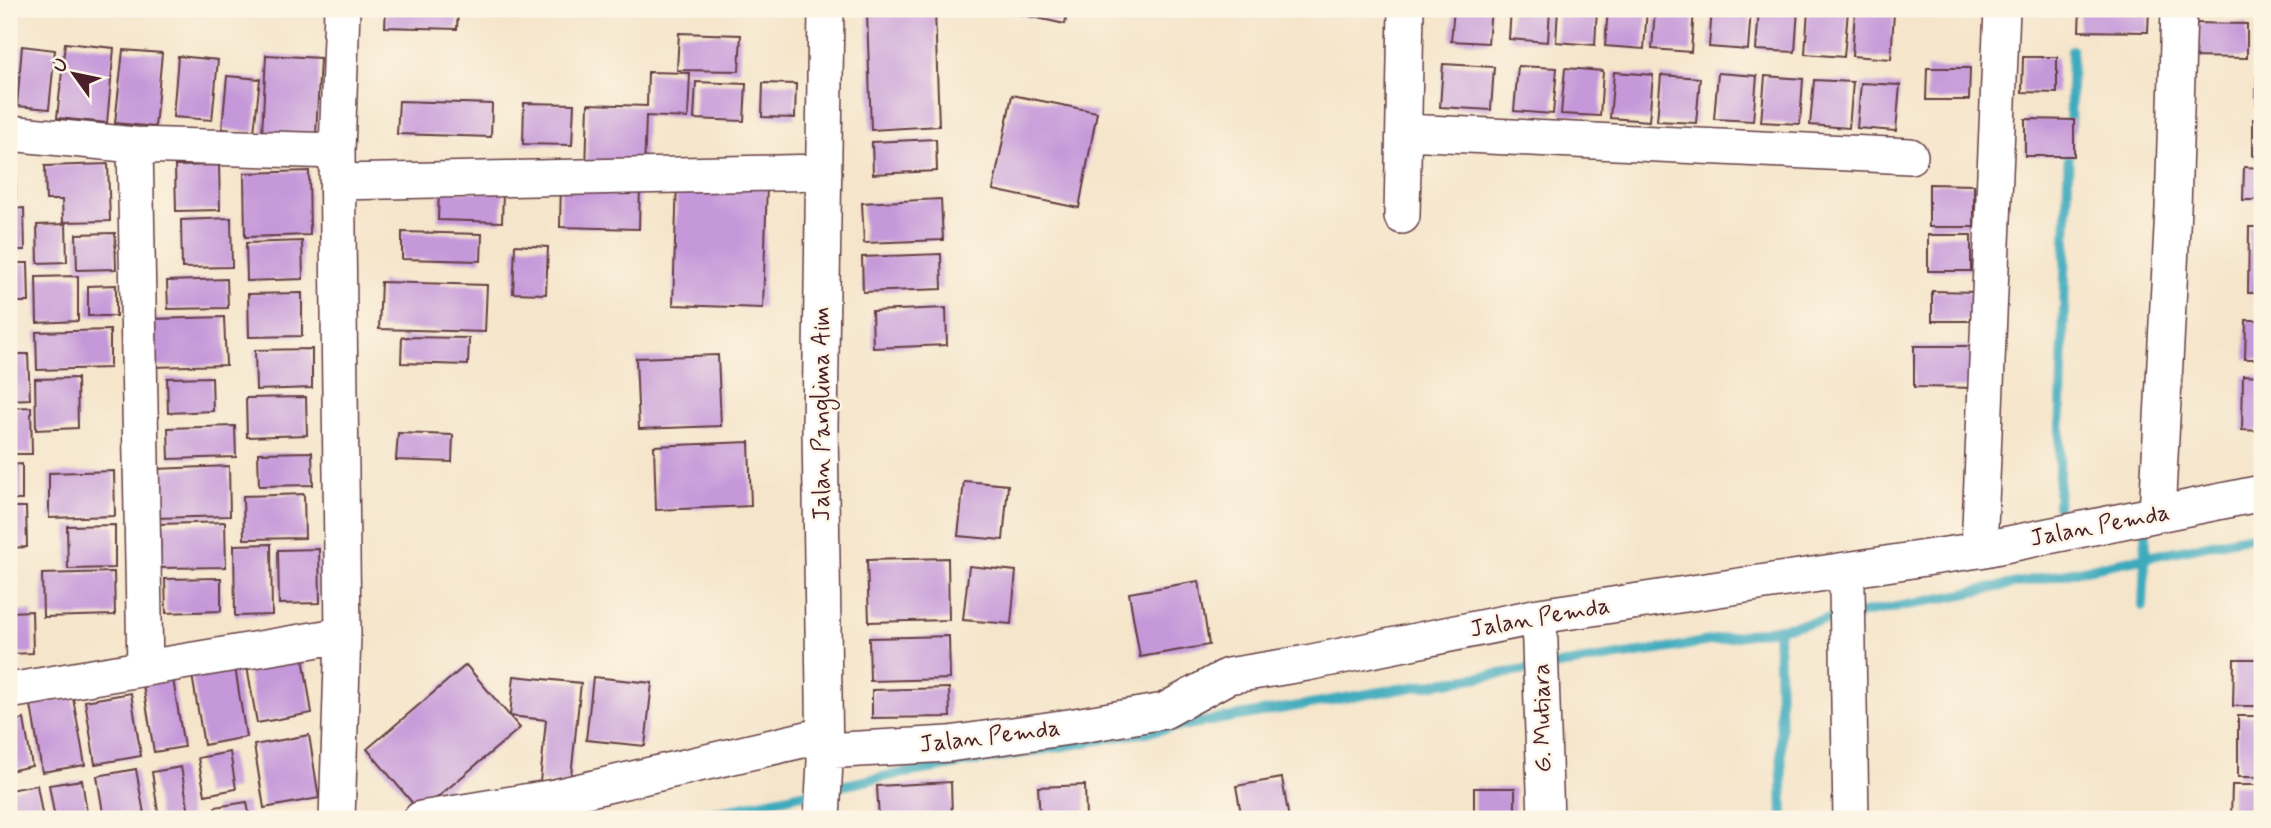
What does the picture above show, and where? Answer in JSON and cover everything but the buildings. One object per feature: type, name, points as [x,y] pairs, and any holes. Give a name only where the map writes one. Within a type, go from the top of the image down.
[{"type":"street","points":[[337,819],[343,635],[338,167],[342,9]]},
{"type":"street","name":"Jalan Panglima Aim","points":[[822,819],[824,749],[820,427],[826,9]]},
{"type":"street","points":[[1402,216],[1406,9]]},
{"type":"street","points":[[1979,550],[2002,9]]},
{"type":"street","points":[[2157,514],[2173,209],[2179,9]]},
{"type":"street","points":[[1405,132],[1910,156]]},
{"type":"street","points":[[9,133],[338,167],[824,172]]},
{"type":"street","points":[[135,145],[145,668]]},
{"type":"street","name":"Jalan Pemda","points":[[421,819],[824,749],[950,744],[1164,711],[1228,676],[1307,663],[1539,616],[1844,579],[2262,493]]},
{"type":"street","points":[[1844,579],[1851,819]]},
{"type":"street","name":"G. Mutiara","points":[[1539,616],[1546,819]]},
{"type":"street","points":[[9,691],[343,635]]},
{"type":"waterway","points":[[2070,130],[2072,50]]},
{"type":"waterway","points":[[2058,506],[2069,145]]},
{"type":"waterway","points":[[684,819],[888,776],[1374,693],[1671,648],[1918,603],[2262,534]]},
{"type":"waterway","points":[[2143,606],[2146,535]]},
{"type":"waterway","points":[[1778,628],[1783,819]]}]
